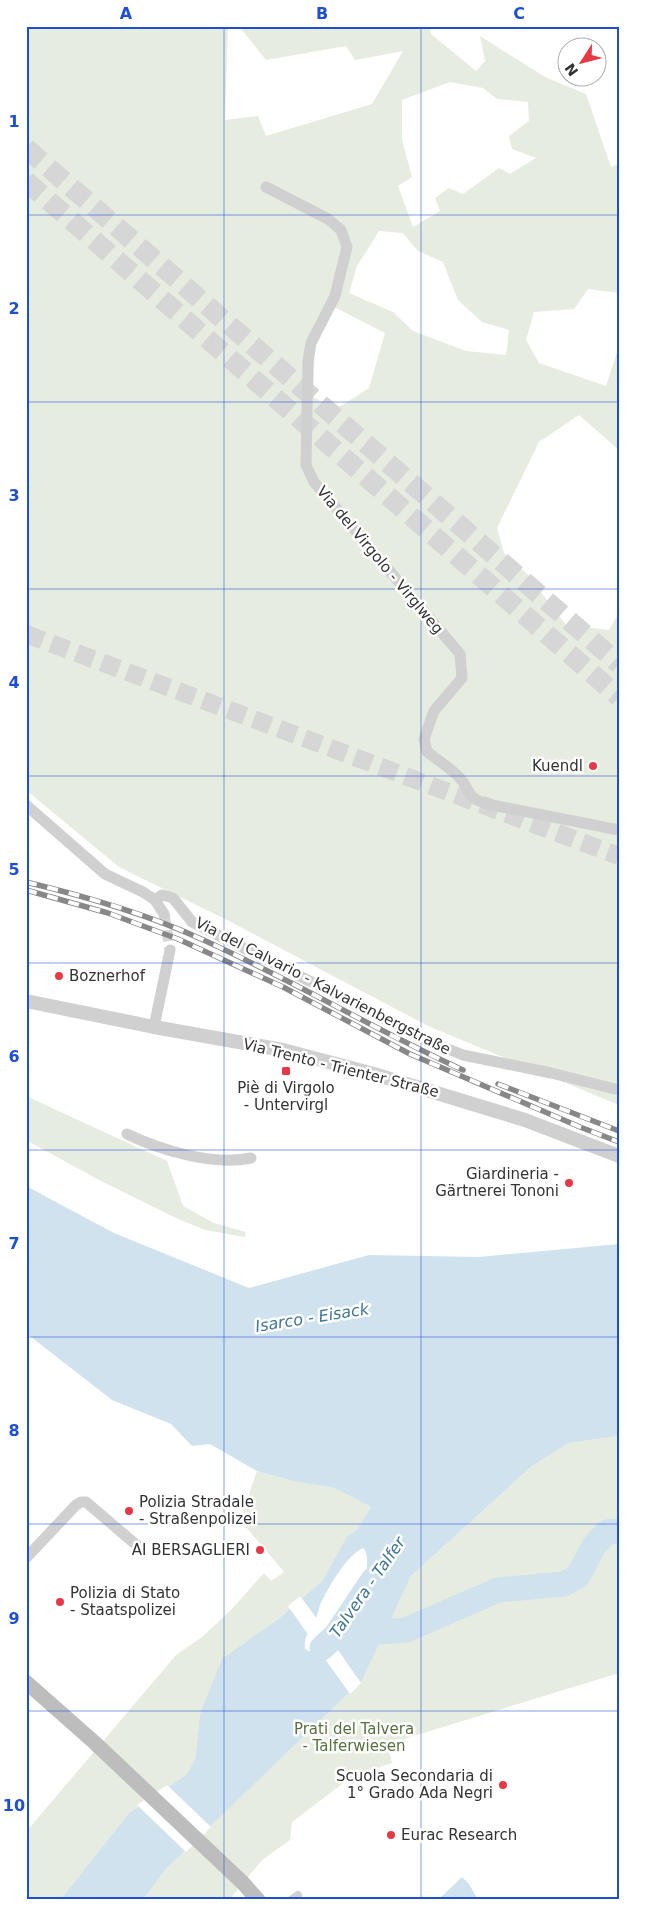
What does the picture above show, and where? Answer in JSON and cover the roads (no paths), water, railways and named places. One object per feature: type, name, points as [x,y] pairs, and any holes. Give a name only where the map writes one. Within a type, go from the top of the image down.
[{"type":"main road","points":[[26,1682],[95,1743],[254,1895]]},
{"type":"street","name":"Via del Virgolo - Virglweg","points":[[266,187],[328,219],[341,230],[347,247],[335,296],[311,343],[308,361],[306,465],[314,482],[460,654],[462,678],[434,711],[424,739],[426,752],[461,779],[475,800],[619,830]]},
{"type":"street","points":[[26,805],[105,874],[143,892],[155,900],[164,914]]},
{"type":"street","name":"Via del Calvario - Kalvarienbergstraße","points":[[155,900],[162,895],[173,898],[192,922],[433,1043],[463,1055],[619,1090]]},
{"type":"street","points":[[154,1027],[170,950]]},
{"type":"street","name":"Via Trento - Trienter Straße","points":[[26,1000],[154,1027],[283,1050],[374,1074],[525,1120],[619,1156]]},
{"type":"street","points":[[127,1134],[169,1151],[223,1159],[251,1158]]},
{"type":"street","points":[[26,1558],[81,1502],[86,1502],[140,1548]]},
{"type":"water","name":"Isarco - Eisack","points":[[26,1186],[114,1233],[249,1288],[369,1255],[479,1257],[619,1244],[619,1436],[569,1443],[532,1466],[411,1576],[362,1680],[166,1869],[143,1900],[60,1900],[129,1813],[186,1775],[195,1760],[200,1714],[222,1659],[277,1620],[322,1581],[347,1536],[357,1530],[371,1507],[334,1488],[293,1481],[257,1471],[210,1444],[192,1446],[171,1424],[112,1400],[26,1333]],"holes":[[[363,1548],[366,1553],[367,1562],[364,1583],[350,1619],[334,1630],[333,1638],[318,1651],[313,1653],[305,1649],[307,1635],[315,1621],[320,1605],[333,1582],[350,1558]]]},
{"type":"water","points":[[462,1877],[469,1884],[478,1900],[438,1900]]},
{"type":"waterway","points":[[351,1634],[406,1630],[498,1590],[564,1584],[578,1576],[594,1546],[607,1532],[619,1531]]},
{"type":"waterway","name":"Talvera - Talfer","points":[[322,1648],[336,1635],[373,1580]]},
{"type":"tunnel","points":[[26,148],[619,664]]},
{"type":"tunnel","points":[[26,181],[619,697]]},
{"type":"tunnel","points":[[26,634],[619,856]]},
{"type":"tunnel","points":[[164,914],[170,950]]},
{"type":"railway","points":[[26,882],[114,906],[178,929],[232,953],[396,1038],[463,1070]]},
{"type":"railway","points":[[26,890],[108,913],[178,939],[283,987],[410,1054],[619,1142]]},
{"type":"railway","points":[[498,1084],[619,1131]]},
{"type":"place","name":"Kuendl","points":[[593,766]]},
{"type":"place","name":"Boznerhof","points":[[59,976]]},
{"type":"place","name":"Piè di Virgolo - Untervirgl","points":[[286,1071]]},
{"type":"place","name":"Giardineria - Gärtnerei Tononi","points":[[569,1183]]},
{"type":"place","name":"Polizia Stradale - Straßenpolizei","points":[[129,1511]]},
{"type":"place","name":"AI BERSAGLIERI","points":[[260,1550]]},
{"type":"place","name":"Polizia di Stato - Staatspolizei","points":[[60,1602]]},
{"type":"place","name":"Scuola Secondaria di 1° Grado Ada Negri","points":[[503,1785]]},
{"type":"place","name":"Eurac Research","points":[[391,1835]]},
{"type":"park label","name":"Prati del Talvera - Talferwiesen","points":[[354,1738]]}]
